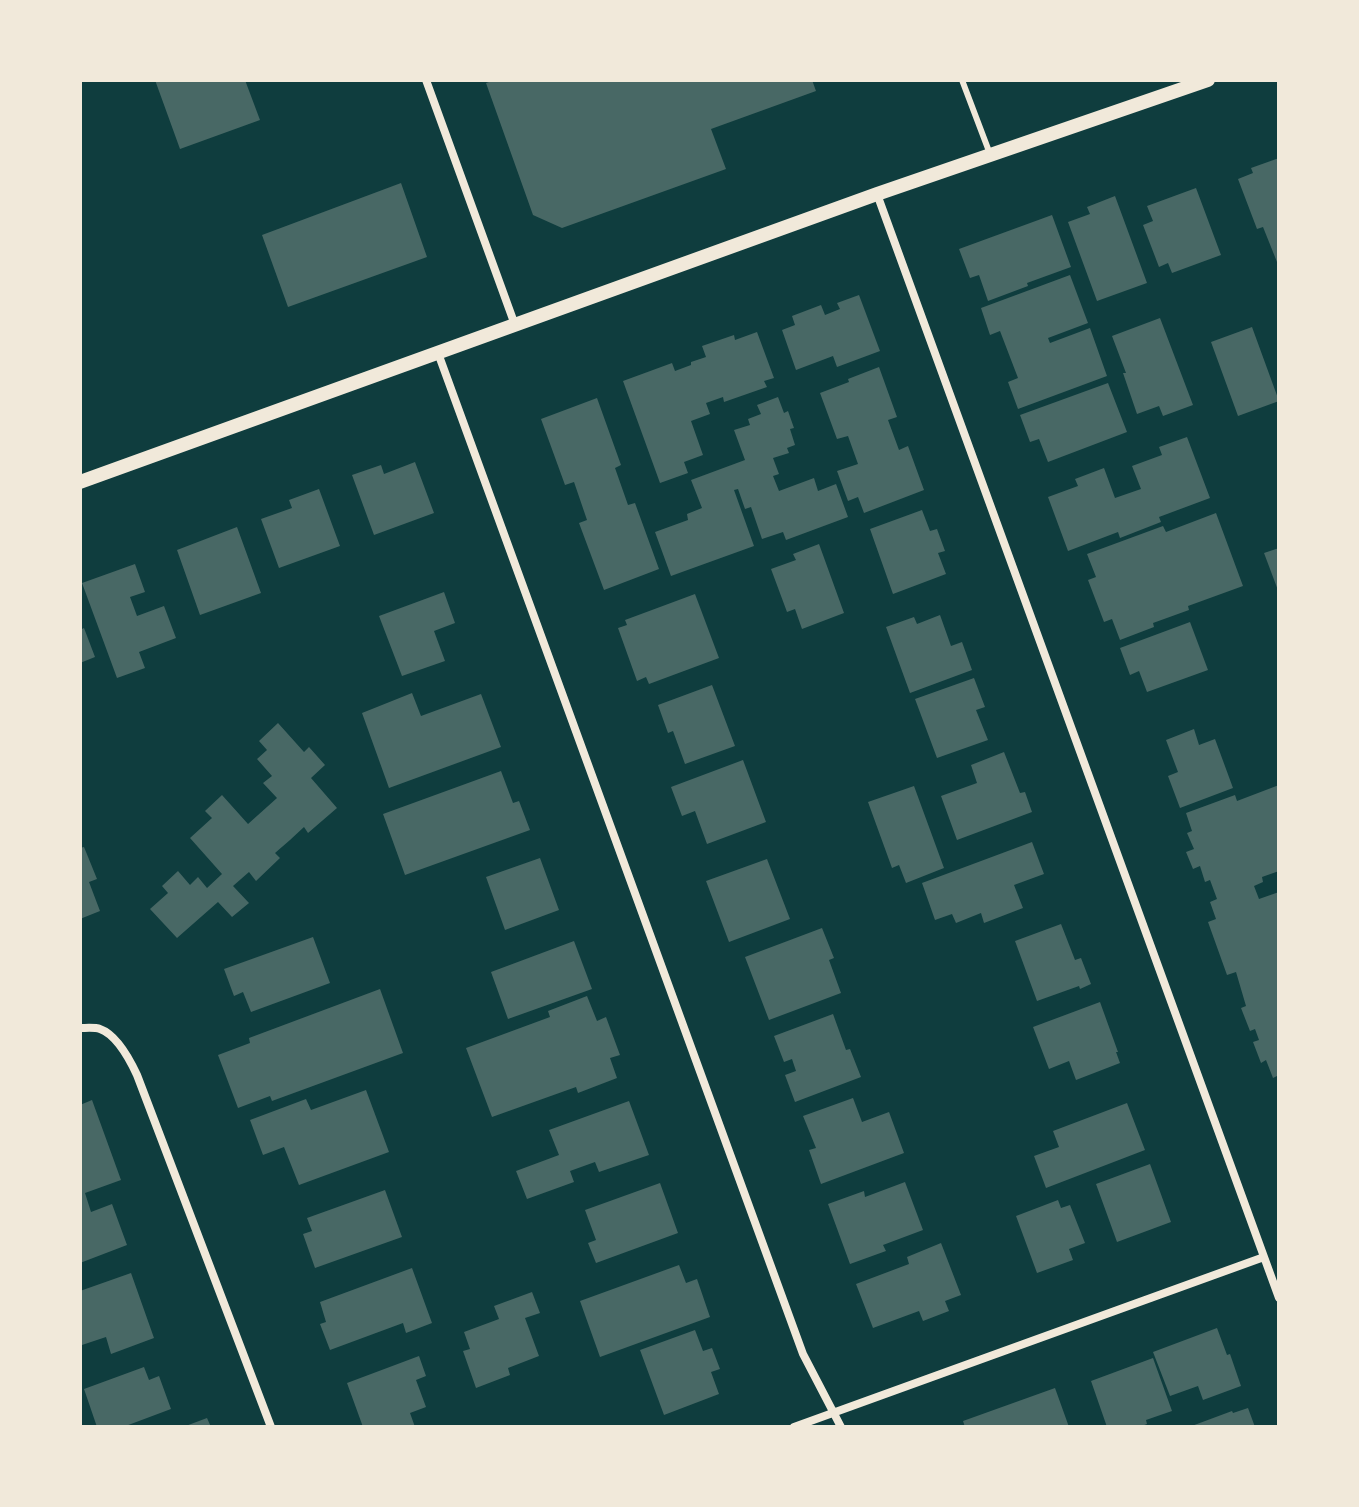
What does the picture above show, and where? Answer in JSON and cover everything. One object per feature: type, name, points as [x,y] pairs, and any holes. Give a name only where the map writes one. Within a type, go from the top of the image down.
[{"type":"street","points":[[426,80],[515,326]]},
{"type":"street","points":[[80,482],[877,194],[1208,80]]},
{"type":"street","points":[[877,194],[1279,1298]]},
{"type":"street","points":[[438,353],[803,1354],[841,1427]]},
{"type":"street","points":[[80,1028],[101,1029],[128,1056],[271,1427]]},
{"type":"street","points":[[794,1427],[1264,1257]]},
{"type":"lane","points":[[962,80],[990,154]]},
{"type":"building","points":[[155,80],[245,80],[260,120],[180,149]]},
{"type":"building","points":[[495,80],[812,80],[816,91],[711,129],[726,169],[562,228],[533,215],[486,83]]},
{"type":"building","points":[[1279,158],[1279,267],[1263,227],[1257,229],[1238,179],[1253,173],[1251,168]]},
{"type":"building","points":[[401,183],[427,257],[288,307],[262,235]]},
{"type":"building","points":[[1196,188],[1221,255],[1172,273],[1168,263],[1159,267],[1143,225],[1153,221],[1147,206]]},
{"type":"building","points":[[1115,196],[1147,283],[1097,301],[1068,222],[1090,214],[1087,207]]},
{"type":"building","points":[[1052,215],[1071,267],[988,301],[979,275],[970,278],[959,249]]},
{"type":"building","points":[[1070,275],[1088,323],[1048,338],[1050,343],[1090,328],[1107,376],[1018,409],[1008,382],[1018,378],[1000,331],[990,335],[981,308]]},
{"type":"building","points":[[859,295],[880,351],[837,367],[833,356],[796,370],[782,330],[795,325],[792,316],[821,305],[825,315],[840,309],[837,303]]},
{"type":"building","points":[[1160,318],[1193,405],[1163,416],[1159,406],[1137,414],[1112,336]]},
{"type":"building","points":[[1252,327],[1279,401],[1238,416],[1211,342]]},
{"type":"building","points":[[757,332],[774,378],[764,381],[767,387],[724,402],[723,397],[706,403],[710,414],[691,421],[703,455],[684,462],[688,473],[660,483],[623,381],[672,363],[675,371],[706,357],[702,346],[734,335],[735,340]]},
{"type":"building","points":[[879,367],[897,417],[888,420],[899,450],[908,446],[924,490],[864,513],[858,497],[848,501],[837,471],[858,464],[848,436],[837,439],[820,393]]},
{"type":"building","points":[[1108,383],[1127,432],[1048,462],[1039,439],[1030,442],[1020,415]]},
{"type":"building","points":[[778,397],[784,413],[788,411],[794,428],[790,429],[795,445],[787,448],[789,453],[773,458],[779,474],[773,476],[779,491],[814,478],[818,491],[836,484],[848,517],[786,540],[783,532],[762,539],[751,507],[745,509],[738,489],[734,490],[754,546],[671,576],[655,532],[688,520],[687,514],[702,508],[691,480],[745,460],[734,430],[750,425],[748,419],[761,414],[757,405]]},
{"type":"building","points":[[597,398],[621,465],[615,468],[628,505],[635,503],[659,569],[604,590],[579,523],[587,520],[574,482],[565,485],[541,419]]},
{"type":"building","points":[[1187,437],[1210,498],[1159,517],[1161,522],[1120,538],[1118,532],[1068,551],[1048,497],[1078,486],[1075,479],[1104,468],[1115,498],[1141,489],[1132,466],[1162,455],[1159,447]]},
{"type":"building","points":[[415,462],[434,513],[374,535],[352,475],[381,465],[384,474]]},
{"type":"building","points":[[319,489],[340,546],[279,568],[261,519],[292,508],[289,500]]},
{"type":"building","points":[[922,510],[930,531],[937,529],[945,551],[938,553],[946,574],[893,594],[870,529]]},
{"type":"building","points":[[1216,513],[1243,586],[1188,606],[1189,610],[1153,623],[1154,627],[1120,640],[1112,619],[1104,622],[1088,580],[1096,577],[1087,554],[1163,526],[1166,532]]},
{"type":"building","points":[[237,527],[261,593],[200,615],[177,550]]},
{"type":"building","points":[[819,544],[844,613],[802,629],[795,609],[787,612],[771,569],[796,560],[793,554]]},
{"type":"building","points":[[1279,548],[1279,593],[1264,553]]},
{"type":"building","points":[[135,564],[145,592],[130,597],[137,616],[164,606],[176,638],[139,652],[145,668],[117,678],[82,583]]},
{"type":"building","points":[[444,592],[455,623],[434,631],[445,661],[402,676],[379,616]]},
{"type":"building","points":[[695,594],[719,658],[649,684],[646,677],[637,681],[618,628],[627,625],[625,620]]},
{"type":"building","points":[[940,615],[951,646],[962,642],[972,670],[910,693],[886,627],[914,617],[917,624]]},
{"type":"building","points":[[1190,622],[1208,670],[1147,692],[1139,671],[1130,675],[1120,648]]},
{"type":"building","points":[[84,628],[95,657],[80,663],[80,630]]},
{"type":"building","points":[[974,678],[985,707],[976,710],[988,740],[937,758],[915,699]]},
{"type":"building","points":[[712,685],[735,746],[685,764],[673,731],[668,733],[658,705]]},
{"type":"building","points":[[412,693],[421,716],[481,694],[501,747],[389,788],[362,713]]},
{"type":"building","points":[[278,723],[304,752],[309,747],[325,765],[311,778],[337,808],[308,833],[304,827],[275,853],[280,858],[256,881],[249,872],[233,886],[249,903],[232,917],[218,902],[177,938],[150,909],[168,893],[162,886],[178,871],[190,885],[198,877],[207,888],[222,874],[190,838],[212,818],[205,811],[222,795],[248,824],[277,798],[263,783],[272,776],[257,759],[267,750],[259,741]]},
{"type":"building","points":[[1194,729],[1199,745],[1215,739],[1233,788],[1180,808],[1168,776],[1178,772],[1166,740]]},
{"type":"building","points":[[1004,752],[1020,793],[1025,792],[1032,812],[957,840],[941,796],[977,783],[971,765]]},
{"type":"building","points":[[743,760],[766,822],[707,844],[695,811],[682,816],[671,787]]},
{"type":"building","points":[[501,771],[513,803],[519,801],[530,830],[405,875],[383,814]]},
{"type":"building","points":[[1279,785],[1279,871],[1262,877],[1263,882],[1254,886],[1259,899],[1279,892],[1279,1075],[1273,1078],[1266,1060],[1261,1063],[1253,1042],[1259,1040],[1255,1029],[1250,1031],[1241,1008],[1246,1006],[1236,972],[1227,975],[1208,922],[1216,919],[1210,902],[1217,899],[1210,880],[1205,882],[1200,866],[1193,869],[1186,852],[1194,849],[1187,833],[1192,831],[1186,813],[1235,795],[1237,801]]},
{"type":"building","points":[[914,786],[944,868],[906,883],[899,865],[892,868],[868,802]]},
{"type":"building","points":[[1032,842],[1044,874],[1014,885],[1023,908],[984,923],[981,913],[956,923],[952,914],[935,920],[922,883]]},
{"type":"building","points":[[84,847],[97,879],[89,882],[100,911],[80,919],[80,848]]},
{"type":"building","points":[[540,858],[559,910],[505,930],[486,877]]},
{"type":"building","points":[[767,859],[790,919],[729,942],[706,881]]},
{"type":"building","points":[[1061,924],[1075,960],[1081,958],[1091,984],[1037,1001],[1015,941]]},
{"type":"building","points":[[822,928],[834,958],[829,960],[841,993],[769,1020],[745,957]]},
{"type":"building","points":[[313,937],[330,983],[251,1012],[243,992],[234,996],[224,969]]},
{"type":"building","points":[[574,941],[592,989],[508,1019],[491,972]]},
{"type":"building","points":[[380,989],[403,1053],[272,1101],[270,1096],[238,1108],[218,1055],[250,1043],[249,1038]]},
{"type":"building","points":[[587,996],[597,1021],[606,1017],[620,1055],[610,1058],[617,1078],[578,1093],[576,1087],[492,1117],[466,1048],[550,1017],[548,1011]]},
{"type":"building","points":[[1100,1002],[1120,1063],[1076,1080],[1069,1061],[1049,1069],[1033,1027]]},
{"type":"building","points":[[833,1014],[846,1050],[850,1049],[861,1077],[795,1102],[785,1075],[796,1071],[792,1059],[784,1062],[774,1036]]},
{"type":"building","points":[[366,1090],[389,1152],[299,1185],[284,1147],[263,1155],[250,1120],[306,1099],[311,1110]]},
{"type":"building","points":[[853,1098],[862,1122],[889,1112],[904,1153],[821,1184],[809,1150],[816,1148],[803,1116]]},
{"type":"building","points":[[92,1100],[121,1180],[85,1193],[91,1212],[112,1204],[127,1245],[80,1263],[80,1105]]},
{"type":"building","points":[[629,1101],[649,1155],[599,1172],[595,1162],[570,1171],[574,1182],[527,1199],[516,1171],[559,1155],[549,1130]]},
{"type":"building","points":[[1127,1103],[1145,1150],[1046,1188],[1034,1156],[1059,1147],[1053,1131]]},
{"type":"building","points":[[1150,1164],[1171,1222],[1117,1242],[1096,1184]]},
{"type":"building","points":[[905,1182],[923,1230],[883,1245],[886,1251],[850,1264],[828,1204],[864,1191],[865,1197]]},
{"type":"building","points":[[660,1183],[678,1233],[596,1263],[588,1243],[596,1240],[585,1210]]},
{"type":"building","points":[[385,1190],[402,1237],[315,1268],[303,1234],[312,1231],[307,1218]]},
{"type":"building","points":[[1058,1200],[1061,1208],[1070,1205],[1085,1243],[1069,1249],[1073,1260],[1037,1273],[1016,1216]]},
{"type":"building","points":[[941,1243],[961,1295],[945,1301],[949,1311],[923,1321],[919,1311],[873,1328],[856,1284],[909,1264],[907,1257]]},
{"type":"building","points":[[679,1265],[686,1283],[697,1279],[710,1317],[600,1357],[580,1301]]},
{"type":"building","points":[[412,1268],[432,1323],[406,1333],[403,1323],[330,1350],[320,1324],[326,1322],[320,1302]]},
{"type":"building","points":[[131,1273],[154,1338],[111,1354],[106,1337],[82,1345],[80,1291]]},
{"type":"building","points":[[532,1292],[540,1313],[525,1318],[539,1356],[508,1368],[510,1375],[476,1388],[463,1351],[470,1349],[464,1332],[499,1319],[494,1306]]},
{"type":"building","points":[[1217,1328],[1241,1386],[1203,1400],[1198,1386],[1170,1396],[1153,1352]]},
{"type":"building","points":[[695,1330],[703,1351],[712,1348],[720,1369],[711,1372],[719,1394],[664,1415],[640,1350]]},
{"type":"building","points":[[419,1356],[426,1376],[416,1380],[426,1407],[410,1413],[415,1427],[363,1427],[347,1383]]},
{"type":"building","points":[[1153,1358],[1172,1411],[1146,1420],[1147,1424],[1139,1427],[1107,1427],[1091,1381]]},
{"type":"building","points":[[144,1367],[149,1380],[159,1376],[171,1409],[123,1427],[97,1427],[84,1389]]},
{"type":"building","points":[[1055,1388],[1069,1427],[965,1427],[963,1421]]},
{"type":"building","points":[[1248,1408],[1255,1427],[1189,1427],[1232,1411]]},
{"type":"building","points":[[207,1418],[211,1427],[183,1427]]}]
